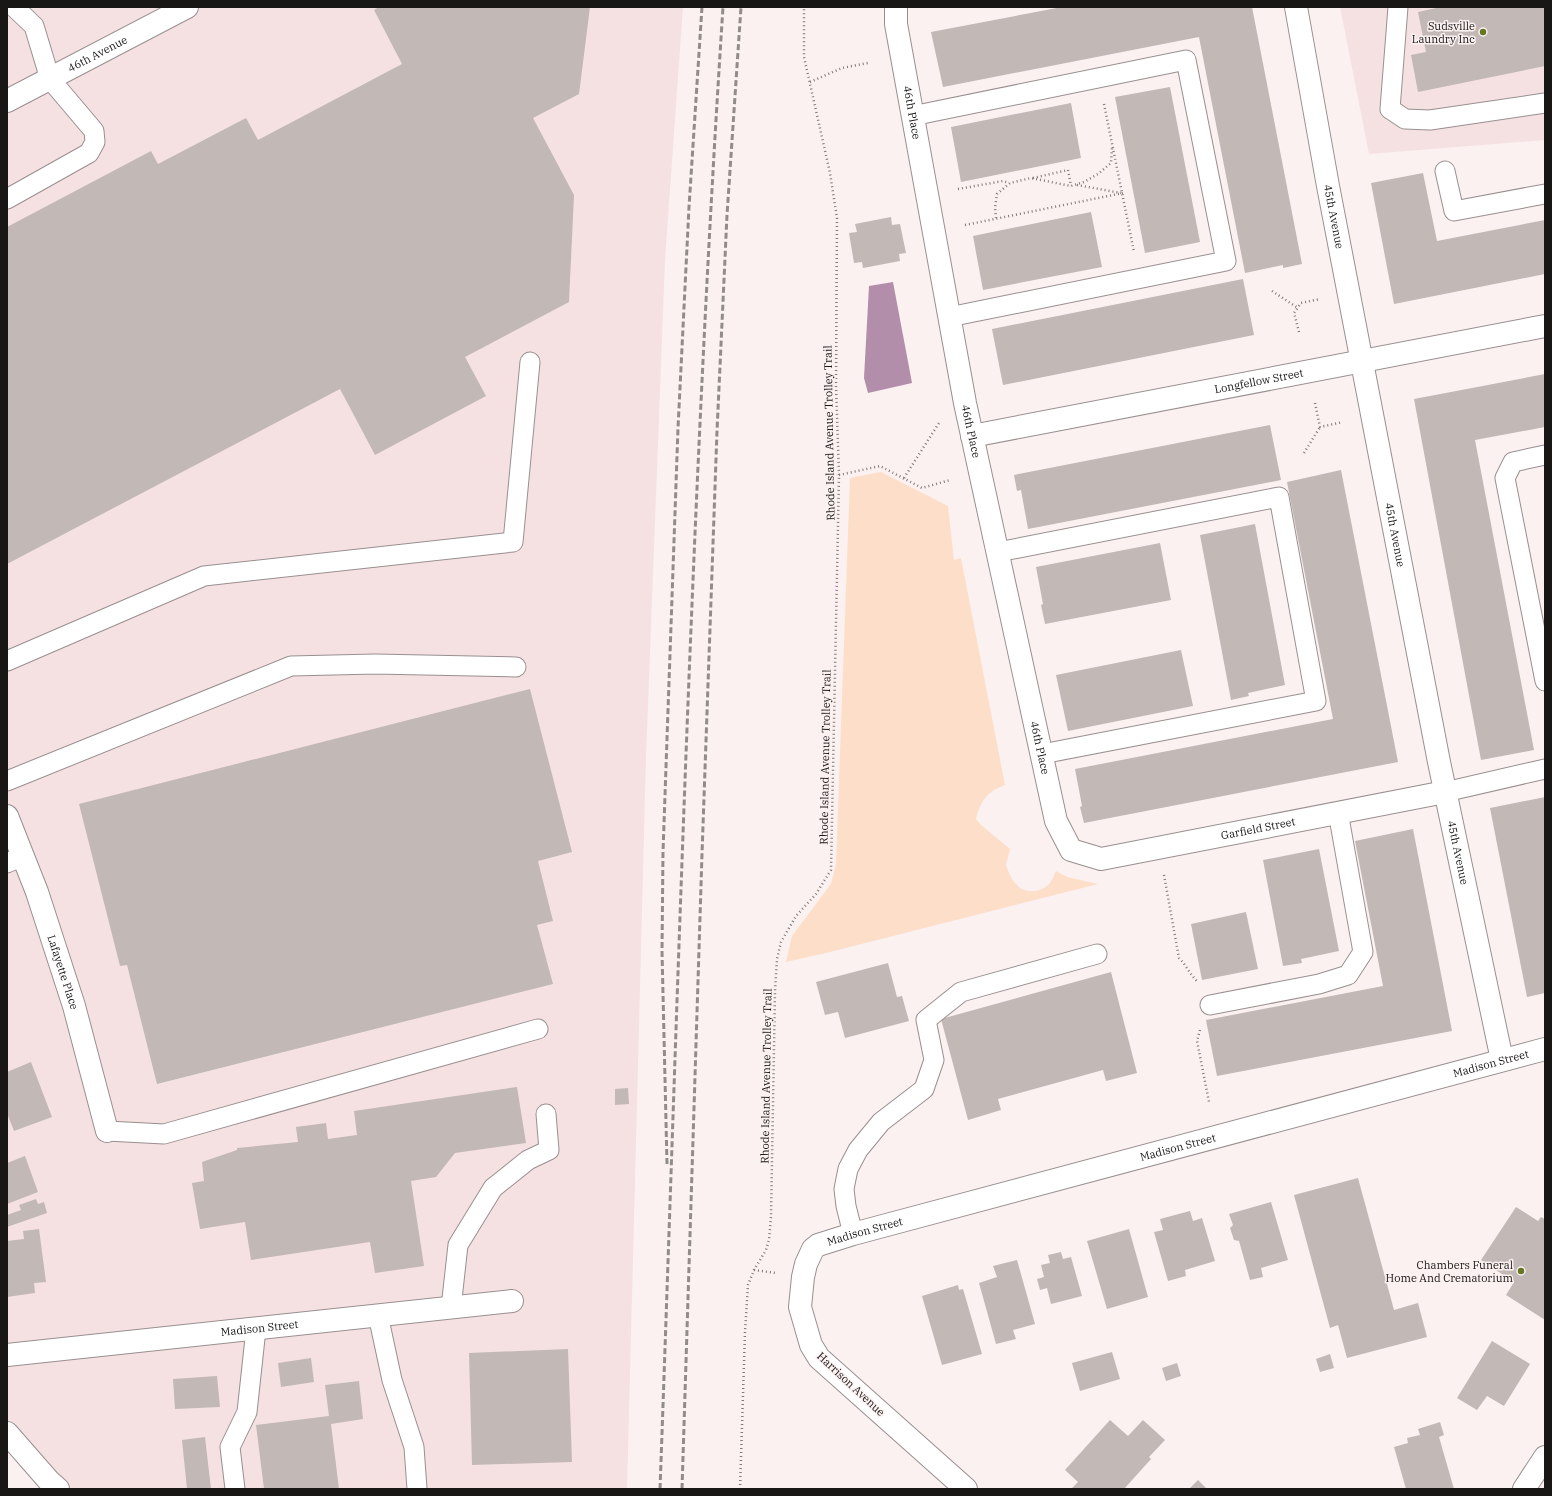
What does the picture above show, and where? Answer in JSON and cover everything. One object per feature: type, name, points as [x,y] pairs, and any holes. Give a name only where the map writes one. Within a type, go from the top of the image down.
[{"type":"street","name":"46th Avenue","points":[[7,101],[50,79],[160,13],[187,7]]},
{"type":"street","name":"46th Place","points":[[896,7],[896,24],[912,116],[972,436],[1056,821],[1071,850]]},
{"type":"street","name":"45th Avenue","points":[[1296,7],[1445,792],[1502,1060]]},
{"type":"street","name":"Longfellow Street","points":[[972,436],[1545,326]]},
{"type":"street","name":"Garfield Street","points":[[1071,850],[1101,859],[1445,792]]},
{"type":"street","name":"Lafayette Place","points":[[7,816],[15,860],[37,892],[74,1006],[107,1131]]},
{"type":"street","name":"Madison Street","points":[[813,1249],[818,1245],[853,1234],[1545,1049]]},
{"type":"street","name":"Harrison Avenue","points":[[813,1249],[804,1270],[800,1307],[811,1345],[819,1358],[966,1489]]},
{"type":"street","name":"Madison Street","points":[[7,1354],[512,1301]]},
{"type":"street","points":[[7,1433],[49,1481],[58,1489]]},
{"type":"street","points":[[1524,1489],[1545,1457]]},
{"type":"lane","points":[[7,199],[89,153],[95,142],[94,131],[50,79],[34,26],[14,7]]},
{"type":"lane","points":[[1398,7],[1390,109],[1405,119],[1430,120],[1545,103]]},
{"type":"lane","points":[[912,116],[1186,60],[1226,261],[949,317]]},
{"type":"lane","points":[[1445,171],[1454,211],[1545,194]]},
{"type":"lane","points":[[7,661],[204,576],[513,542],[530,362]]},
{"type":"lane","points":[[1545,455],[1513,462],[1505,478],[1545,681]]},
{"type":"lane","points":[[998,552],[1279,497],[1316,701],[1042,754]]},
{"type":"lane","points":[[7,781],[291,666],[376,664],[516,667]]},
{"type":"lane","points":[[1445,792],[1545,770]]},
{"type":"lane","points":[[1210,1005],[1319,984],[1348,975],[1363,952],[1338,812]]},
{"type":"lane","points":[[853,1234],[846,1206],[844,1189],[848,1169],[858,1150],[881,1122],[924,1089],[934,1060],[926,1020],[961,992],[1097,954]]},
{"type":"lane","points":[[107,1131],[164,1134],[538,1029]]},
{"type":"lane","points":[[451,1308],[458,1244],[493,1188],[528,1160],[549,1150],[546,1114]]},
{"type":"lane","points":[[378,1316],[392,1380],[414,1447],[417,1489]]},
{"type":"lane","points":[[236,1489],[230,1447],[247,1412],[256,1328]]},
{"type":"path","name":"Rhode Island Avenue Trolley Trail","points":[[740,1489],[744,1332],[748,1286],[754,1270],[766,1250],[769,1240],[771,1218],[775,991],[777,959],[781,942],[796,916],[816,894],[830,870],[840,475],[836,386],[837,218],[830,173],[804,57],[804,7]]},
{"type":"path","points":[[810,82],[842,68],[868,63]]},
{"type":"path","points":[[1099,78],[1140,278]]},
{"type":"path","points":[[1031,178],[1071,186],[1084,182],[1098,174],[1111,163],[1112,144]]},
{"type":"path","points":[[996,218],[997,194],[1010,183],[1068,170],[1071,186]]},
{"type":"path","points":[[958,189],[1003,181],[1010,183]]},
{"type":"path","points":[[1076,184],[1123,193]]},
{"type":"path","points":[[965,225],[1123,193]]},
{"type":"path","points":[[1272,291],[1298,308]]},
{"type":"path","points":[[1298,332],[1294,313],[1301,303],[1320,299]]},
{"type":"path","points":[[1304,453],[1320,427],[1315,403]]},
{"type":"path","points":[[1320,427],[1344,422]]},
{"type":"path","points":[[904,478],[939,423]]},
{"type":"path","points":[[840,475],[880,466],[922,488],[950,480]]},
{"type":"path","points":[[754,1270],[778,1274]]},
{"type":"shaded area","points":[[7,7],[683,7],[665,260],[646,757],[627,1489],[59,1489],[7,1432]]},
{"type":"shaded area","points":[[1340,7],[1545,7],[1545,140],[1369,154]]},
{"type":"shaded area","points":[[893,282],[912,383],[868,393],[864,378],[869,286]]},
{"type":"shaded area","points":[[881,472],[948,506],[954,560],[961,558],[1005,785],[989,794],[980,807],[976,819],[1010,849],[1006,865],[1013,880],[1019,887],[1028,891],[1037,891],[1042,889],[1049,884],[1056,871],[1067,877],[1098,884],[786,962],[792,936],[831,884],[836,864],[850,478]]},
{"type":"building","points":[[379,7],[590,7],[579,94],[533,118],[574,195],[569,302],[465,357],[486,396],[375,455],[340,389],[7,564],[7,227],[151,151],[158,164],[246,118],[258,140],[402,64],[374,10]]},
{"type":"building","points":[[1062,7],[1252,7],[1302,264],[1283,268],[1283,265],[1245,273],[1199,37],[943,87],[931,32]]},
{"type":"building","name":"Sudsville Laundry Inc","points":[[1441,7],[1545,7],[1545,66],[1418,92],[1411,55],[1426,52],[1418,12]]},
{"type":"building","points":[[1170,87],[1200,242],[1145,253],[1115,97]]},
{"type":"building","points":[[1071,103],[1081,158],[961,182],[951,127]]},
{"type":"building","points":[[1423,173],[1437,241],[1545,220],[1545,274],[1394,304],[1371,183]]},
{"type":"building","points":[[1091,212],[1102,267],[983,290],[973,236]]},
{"type":"building","points":[[891,217],[892,225],[900,224],[906,253],[899,254],[900,261],[863,268],[862,262],[854,263],[849,233],[857,232],[855,224]]},
{"type":"building","points":[[1243,279],[1254,335],[1003,385],[992,329]]},
{"type":"building","points":[[1545,374],[1545,427],[1475,440],[1534,750],[1481,760],[1414,399]]},
{"type":"building","points":[[1270,425],[1281,480],[1028,529],[1021,490],[1017,491],[1014,475]]},
{"type":"building","points":[[1341,470],[1398,762],[1084,823],[1080,807],[1082,806],[1075,769],[1333,719],[1287,482]]},
{"type":"building","points":[[1255,524],[1285,685],[1248,693],[1249,696],[1231,700],[1200,535]]},
{"type":"building","points":[[1160,543],[1171,600],[1045,624],[1036,567]]},
{"type":"building","points":[[1181,650],[1193,706],[1068,731],[1056,675]]},
{"type":"building","points":[[530,689],[572,852],[538,861],[553,921],[537,925],[553,984],[157,1084],[127,965],[120,966],[79,804]]},
{"type":"building","points":[[1545,797],[1545,993],[1527,997],[1490,808]]},
{"type":"building","points":[[1413,829],[1452,1031],[1217,1076],[1206,1020],[1383,986],[1355,841]]},
{"type":"building","points":[[1319,849],[1339,951],[1301,959],[1302,963],[1283,966],[1263,860]]},
{"type":"building","points":[[1246,912],[1258,969],[1202,980],[1191,924]]},
{"type":"building","points":[[888,963],[897,997],[902,996],[909,1021],[845,1038],[838,1012],[825,1015],[816,982]]},
{"type":"building","points":[[1111,972],[1137,1073],[1106,1081],[1103,1070],[998,1099],[1001,1110],[968,1120],[941,1019]]},
{"type":"building","points":[[31,1062],[52,1117],[14,1131],[7,1113],[7,1072]]},
{"type":"building","points":[[517,1087],[526,1143],[455,1153],[436,1177],[411,1181],[424,1266],[375,1273],[370,1242],[251,1260],[245,1222],[200,1229],[192,1183],[204,1181],[202,1162],[237,1150],[237,1148],[298,1142],[296,1127],[326,1123],[328,1139],[357,1135],[354,1111]]},
{"type":"building","points":[[628,1088],[629,1104],[615,1105],[615,1089]]},
{"type":"building","points":[[25,1156],[38,1192],[7,1204],[7,1163]]},
{"type":"building","points":[[1358,1178],[1394,1310],[1418,1303],[1427,1337],[1347,1358],[1338,1325],[1330,1328],[1294,1195]]},
{"type":"building","points":[[36,1199],[38,1204],[44,1202],[47,1213],[7,1227],[7,1215],[21,1210],[19,1205]]},
{"type":"building","points":[[1271,1202],[1288,1260],[1261,1268],[1263,1277],[1250,1280],[1239,1241],[1234,1240],[1230,1228],[1233,1225],[1229,1214]]},
{"type":"building","name":"Chambers Funeral Home And Crematorium","points":[[1516,1207],[1538,1221],[1541,1217],[1545,1219],[1545,1320],[1506,1295],[1514,1282],[1481,1260]]},
{"type":"building","points":[[1190,1211],[1193,1221],[1202,1218],[1215,1261],[1185,1270],[1186,1276],[1168,1281],[1154,1232],[1163,1230],[1160,1219]]},
{"type":"building","points":[[39,1229],[46,1282],[34,1283],[35,1293],[7,1297],[7,1241],[24,1239],[23,1231]]},
{"type":"building","points":[[1129,1229],[1148,1297],[1107,1309],[1087,1241]]},
{"type":"building","points":[[1061,1252],[1063,1259],[1071,1257],[1082,1296],[1051,1304],[1047,1288],[1040,1290],[1037,1279],[1044,1277],[1041,1265],[1050,1263],[1048,1255]]},
{"type":"building","points":[[1017,1260],[1035,1324],[1013,1330],[1016,1339],[996,1344],[979,1283],[997,1277],[993,1266]]},
{"type":"building","points":[[958,1285],[959,1290],[963,1289],[982,1354],[942,1365],[922,1296]]},
{"type":"building","points":[[1492,1341],[1530,1364],[1504,1406],[1487,1396],[1477,1410],[1457,1398]]},
{"type":"building","points":[[568,1349],[572,1462],[472,1465],[469,1353]]},
{"type":"building","points":[[1112,1352],[1120,1379],[1080,1391],[1072,1363]]},
{"type":"building","points":[[1330,1354],[1334,1368],[1320,1372],[1316,1359]]},
{"type":"building","points":[[311,1358],[314,1382],[281,1387],[278,1363]]},
{"type":"building","points":[[1177,1363],[1181,1376],[1166,1381],[1162,1368]]},
{"type":"building","points":[[217,1376],[220,1407],[175,1409],[173,1379]]},
{"type":"building","points":[[359,1381],[363,1419],[331,1424],[339,1489],[264,1489],[256,1425],[329,1416],[325,1385]]},
{"type":"building","points":[[1110,1420],[1128,1436],[1143,1420],[1165,1440],[1149,1457],[1151,1459],[1124,1489],[1071,1489],[1078,1482],[1065,1470]]},
{"type":"building","points":[[1440,1422],[1444,1435],[1439,1437],[1454,1489],[1406,1489],[1394,1447],[1408,1443],[1407,1438],[1420,1435],[1418,1429]]},
{"type":"building","points":[[205,1437],[211,1489],[187,1489],[182,1440]]},
{"type":"building","points":[[1198,1480],[1207,1489],[1189,1489]]},
{"type":"railway","points":[[667,1164],[662,951],[663,852],[678,428],[689,207],[702,7]]},
{"type":"railway","points":[[660,1489],[686,748],[702,378],[723,7]]},
{"type":"railway","points":[[682,1489],[717,431],[727,215],[741,7]]},
{"type":"place","name":"Sudsville Laundry Inc","points":[[1483,32]]},
{"type":"place","name":"Chambers Funeral Home And Crematorium","points":[[1521,1271]]}]
